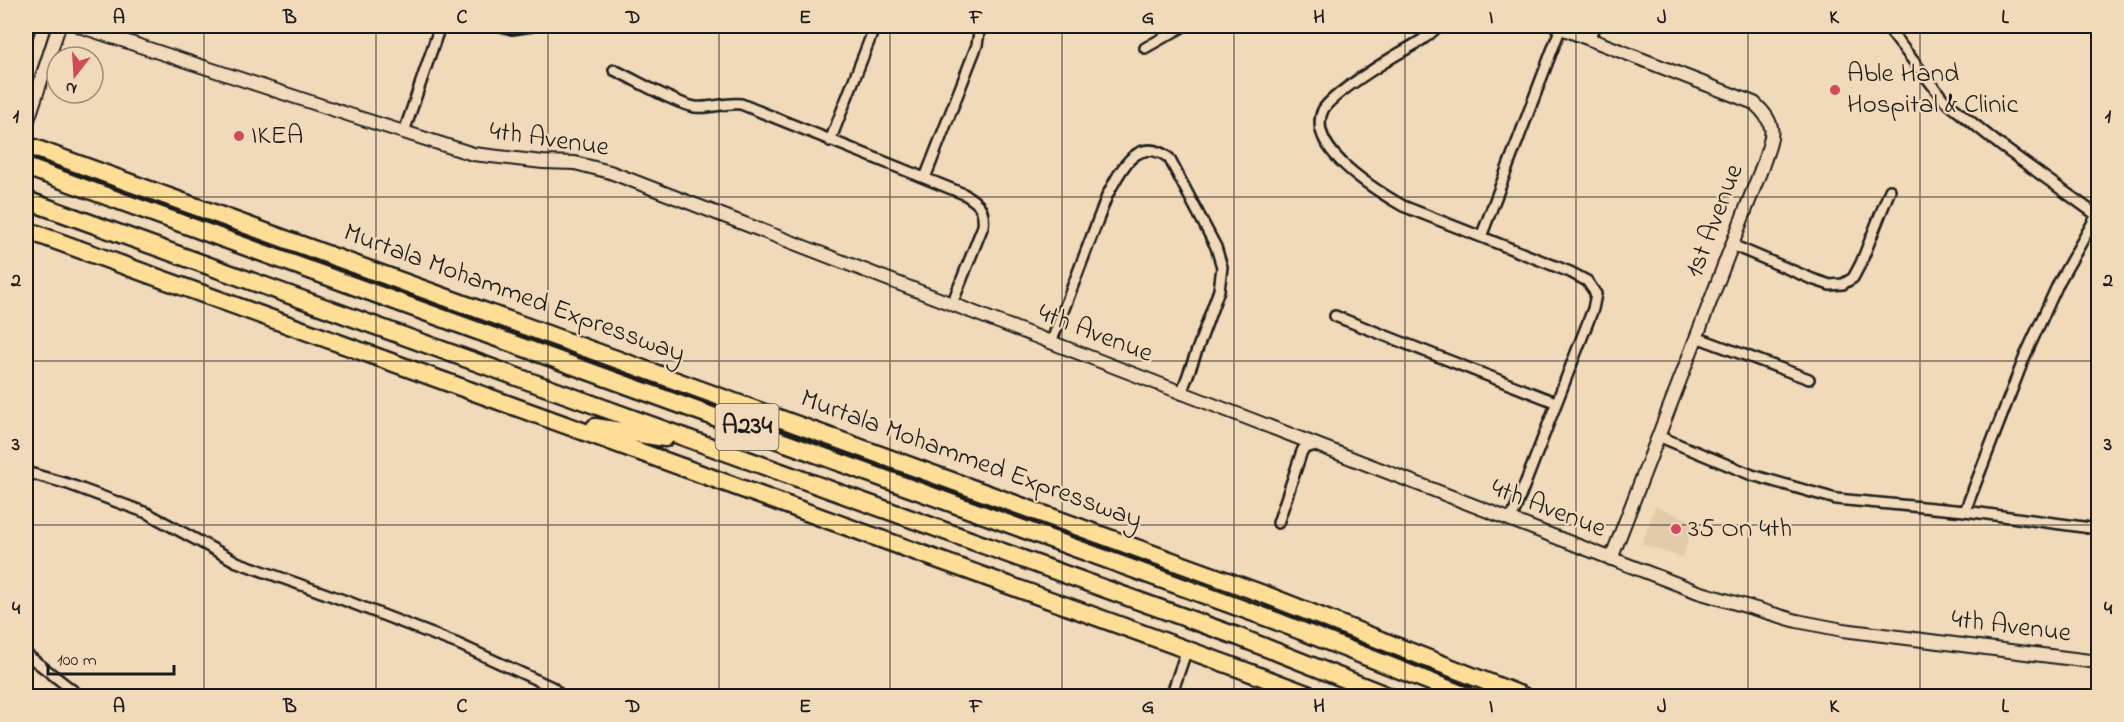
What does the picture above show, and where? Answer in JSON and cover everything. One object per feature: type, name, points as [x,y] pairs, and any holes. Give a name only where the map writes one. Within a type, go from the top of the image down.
[{"type":"highway","name":"Murtala Mohammed Expressway","points":[[26,145],[1266,595],[1522,696]]},
{"type":"highway","name":"Murtala Mohammed Expressway","points":[[26,167],[1276,621],[1466,696]]},
{"type":"highway","name":"A234","points":[[26,200],[1239,638],[1388,696]]},
{"type":"highway","points":[[26,230],[1311,696]]},
{"type":"highway","points":[[592,350],[708,413]]},
{"type":"highway","points":[[559,422],[702,443]]},
{"type":"street","points":[[26,81],[44,26]]},
{"type":"street","points":[[26,126],[59,26]]},
{"type":"street","name":"4th Avenue","points":[[79,26],[474,154],[574,164],[610,172],[1698,592],[1797,621],[1843,630],[2098,662]]},
{"type":"street","points":[[404,132],[440,26]]},
{"type":"street","points":[[501,26],[512,29],[532,26]]},
{"type":"street","points":[[830,141],[876,26]]},
{"type":"street","points":[[925,178],[977,45],[980,26]]},
{"type":"street","points":[[1145,48],[1184,26]]},
{"type":"street","points":[[1438,26],[1332,99],[1324,108],[1320,126],[1333,152],[1353,174],[1378,192],[1403,206],[1570,272],[1587,281],[1596,294],[1593,309],[1511,520]]},
{"type":"street","points":[[1481,237],[1558,26]]},
{"type":"street","name":"1st Avenue","points":[[1558,26],[1754,103],[1767,115],[1772,128],[1769,144],[1732,245],[1611,559]]},
{"type":"street","points":[[1589,38],[1594,26]]},
{"type":"street","points":[[1886,26],[1944,100],[2000,145],[2098,215],[2059,282],[2030,345],[1965,511]]},
{"type":"street","points":[[614,69],[687,105],[701,108],[722,104],[741,104],[964,194],[978,202],[985,213],[983,226],[952,304]]},
{"type":"street","points":[[1051,343],[1107,196],[1117,176],[1137,153],[1148,149],[1159,151],[1169,158],[1216,247],[1222,267],[1219,290],[1181,394]]},
{"type":"street","points":[[1732,245],[1812,279],[1830,285],[1843,284],[1852,278],[1861,263],[1890,190]]},
{"type":"street","points":[[1335,316],[1555,402]]},
{"type":"street","points":[[1696,337],[1809,379]]},
{"type":"street","points":[[1658,436],[1752,475],[1836,499],[1965,511],[2098,529]]},
{"type":"street","points":[[1278,523],[1303,449],[1315,445]]},
{"type":"street","points":[[26,472],[68,484],[147,513],[237,562],[458,644],[552,687],[561,696]]},
{"type":"street","points":[[1171,696],[1187,650]]},
{"type":"street","points":[[26,654],[80,696]]},
{"type":"shaded area","name":"35 On 4th","points":[[1655,506],[1694,522],[1683,558],[1642,544]]},
{"type":"place","name":"Able Hand Hospital & Clinic","points":[[1835,90]]},
{"type":"place","name":"IKEA","points":[[239,136]]},
{"type":"place","name":"35 On 4th","points":[[1676,529]]}]
